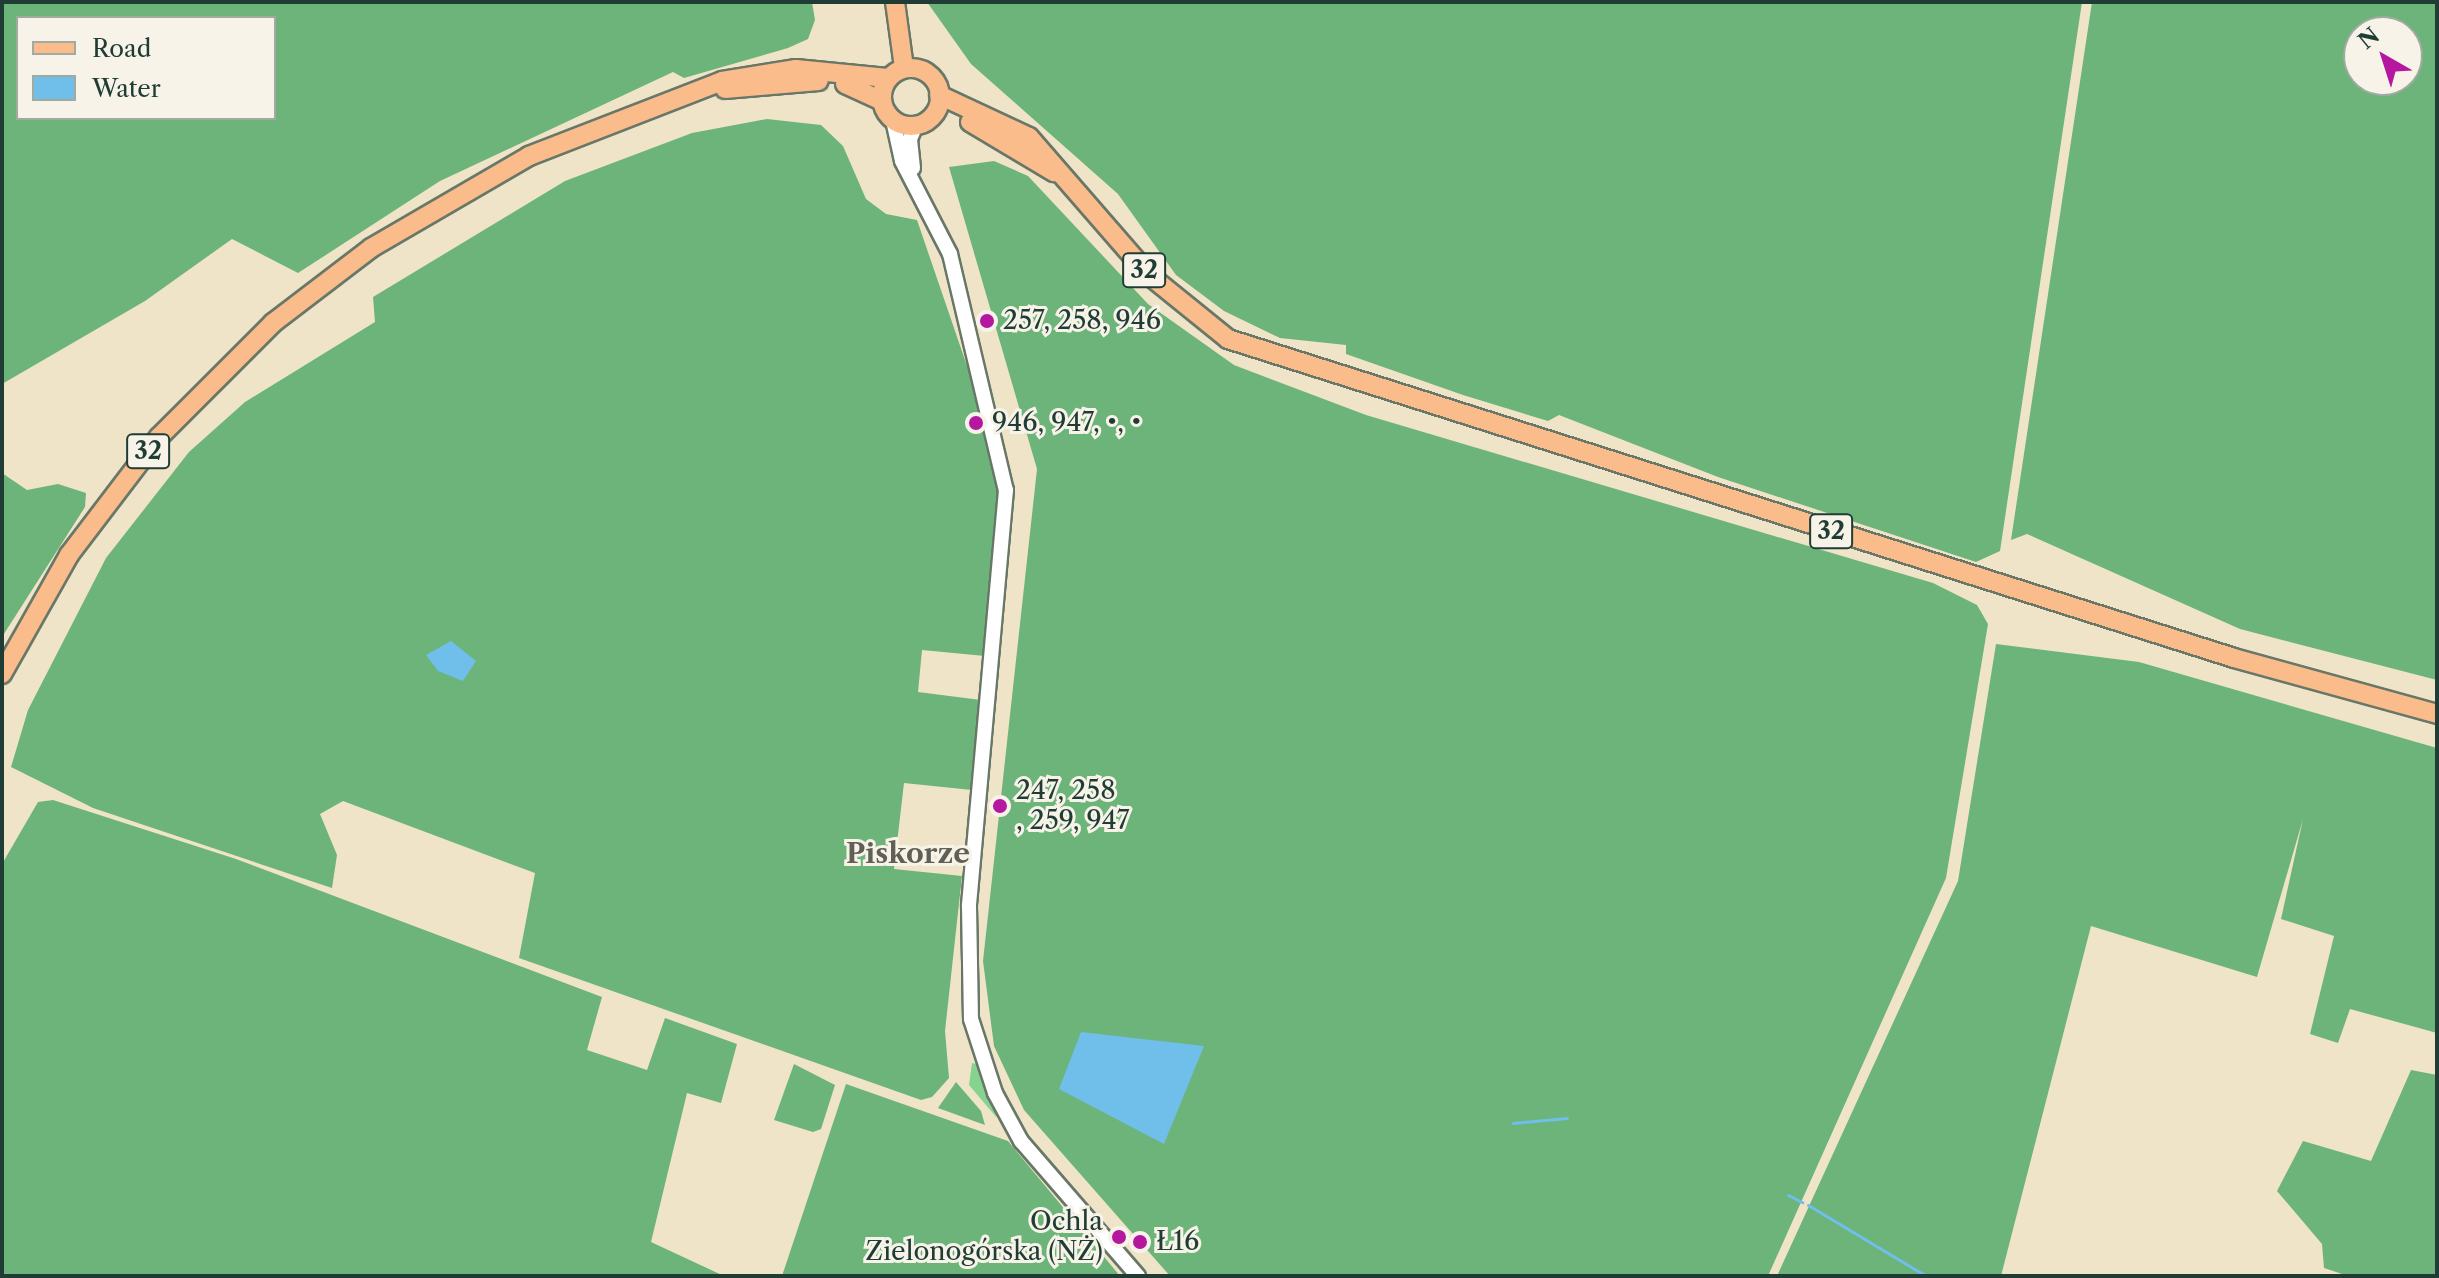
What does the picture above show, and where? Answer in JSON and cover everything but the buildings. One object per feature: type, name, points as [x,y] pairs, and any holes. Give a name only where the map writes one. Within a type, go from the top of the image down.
[{"type":"main road","points":[[898,10],[905,72],[938,102],[916,125],[893,120],[882,101],[905,72]]},
{"type":"main road","name":"32","points":[[2,674],[109,498],[208,384],[273,323],[371,248],[486,178],[703,91],[796,69],[905,72]]},
{"type":"main road","name":"32","points":[[703,91],[816,81],[858,87],[882,101]]},
{"type":"main road","name":"32","points":[[938,102],[1003,138],[1072,186],[1169,296],[1228,339],[2234,658],[2437,714]]},
{"type":"street","points":[[893,120],[902,161],[914,176],[950,254],[1006,490],[969,906],[971,1019],[995,1093],[1021,1141],[1138,1276]]},
{"type":"street","points":[[914,176],[910,138],[916,125]]},
{"type":"green space","points":[[2,2],[812,2],[815,20],[808,39],[788,48],[684,78],[673,72],[440,181],[298,273],[232,239],[145,301],[2,384]]},
{"type":"green space","points":[[927,2],[2082,2],[2000,551],[1976,562],[1718,477],[1559,415],[1548,421],[1463,395],[1346,354],[1346,345],[1280,338],[1224,311],[1176,275],[1118,194],[971,64]]},
{"type":"green space","points":[[2092,2],[2437,2],[2437,680],[2240,629],[2027,534],[2011,540]]},
{"type":"green space","points":[[767,119],[821,125],[843,146],[866,199],[886,214],[917,220],[1003,471],[985,656],[922,650],[918,692],[981,700],[972,790],[904,783],[894,869],[962,876],[945,1031],[949,1078],[932,1097],[921,1100],[519,958],[535,873],[343,801],[320,814],[337,855],[332,888],[93,808],[11,767],[28,710],[106,558],[189,452],[245,402],[375,322],[373,297],[565,181],[692,133]]},
{"type":"green space","points":[[994,161],[1028,176],[1148,304],[1234,365],[1366,415],[1933,583],[1977,605],[1988,624],[1946,878],[1768,1276],[1170,1276],[1024,1110],[994,1046],[983,961],[1037,469],[949,167]]},
{"type":"green space","points":[[2,473],[27,490],[58,484],[86,493],[85,507],[2,637]]},
{"type":"green space","points":[[1996,644],[2139,662],[2437,748],[2437,1033],[2350,1009],[2338,1043],[2310,1034],[2334,936],[2281,919],[2303,819],[2257,977],[2091,926],[2001,1276],[1777,1276],[1958,881]]},
{"type":"green space","points":[[53,800],[236,859],[602,997],[587,1050],[647,1070],[665,1018],[737,1044],[721,1103],[687,1093],[651,1242],[724,1276],[2,1276],[2,864],[38,802]]},
{"type":"green space","points":[[972,1063],[977,1064],[997,1118],[969,1085]]},
{"type":"green space","points":[[794,1064],[835,1085],[821,1129],[813,1132],[774,1120]]},
{"type":"green space","points":[[2411,1070],[2437,1075],[2437,1276],[2348,1276],[2324,1268],[2322,1244],[2277,1191],[2303,1141],[2371,1161]]},
{"type":"green space","points":[[956,1082],[981,1111],[985,1125],[938,1108]]},
{"type":"green space","points":[[846,1084],[1008,1141],[1120,1276],[782,1276]]},
{"type":"water","points":[[451,641],[476,661],[463,681],[438,671],[426,655]]},
{"type":"water","points":[[1081,1032],[1204,1046],[1164,1144],[1059,1089]]},
{"type":"waterway","points":[[1513,1123],[1567,1118]]},
{"type":"waterway","points":[[1788,1195],[1802,1202]]},
{"type":"waterway","points":[[1808,1205],[1926,1276]]},
{"type":"place","name":"257, 258, 946","points":[[987,321]]},
{"type":"place","name":"946, 947, •, •","points":[[976,423]]},
{"type":"place","name":"247, 258 , 259, 947","points":[[1000,806]]},
{"type":"place","name":"Ochla Zielonogórska (NŻ)","points":[[1119,1237]]},
{"type":"place","name":"Ł16","points":[[1140,1242]]},
{"type":"district","name":"Piskorze","points":[[908,853]]}]
